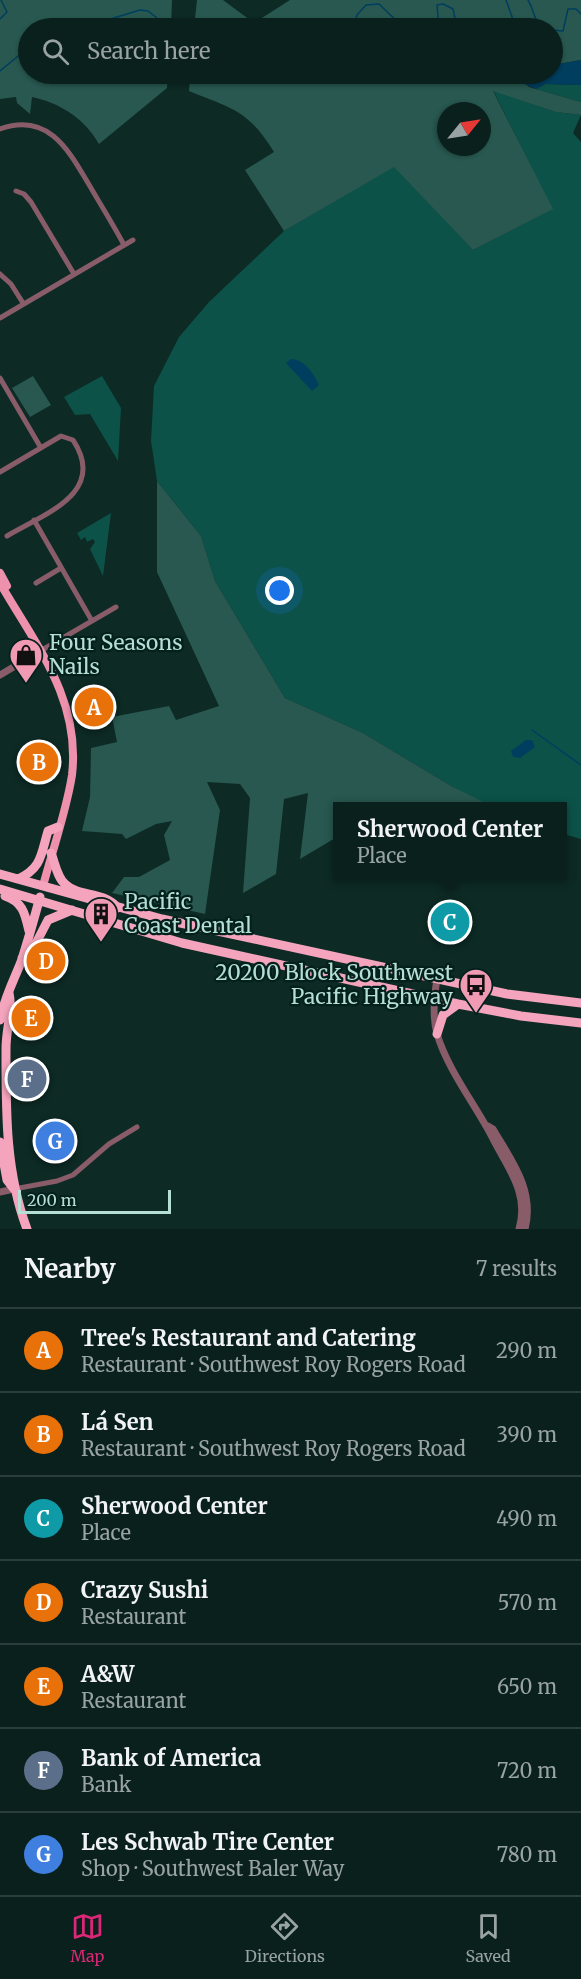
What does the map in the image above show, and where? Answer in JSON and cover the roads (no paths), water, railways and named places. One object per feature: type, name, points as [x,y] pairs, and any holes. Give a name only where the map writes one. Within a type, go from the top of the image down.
[{"type":"highway","points":[[18,879],[32,872],[37,866],[48,831],[58,827]]},
{"type":"highway","points":[[51,853],[65,884],[76,890],[109,898],[118,908]]},
{"type":"highway","points":[[0,874],[118,908],[437,979],[507,994],[581,1003]]},
{"type":"highway","points":[[0,1020],[4,1000],[9,993],[22,958],[43,886]]},
{"type":"highway","points":[[0,889],[182,943],[458,1004],[521,1016],[581,1023]]},
{"type":"highway","points":[[0,895],[18,902],[22,907],[30,932]]},
{"type":"highway","points":[[22,958],[33,949],[48,920],[72,910]]},
{"type":"highway","points":[[9,993],[11,1003],[6,1042],[7,1137],[14,1189],[27,1229]]},
{"type":"highway","points":[[437,1034],[443,1015],[458,1004]]},
{"type":"highway","points":[[0,1078],[6,1097]]},
{"type":"highway","points":[[0,1142],[7,1180],[14,1189]]},
{"type":"main road","points":[[0,573],[13,601]]},
{"type":"main road","points":[[0,582],[42,650],[64,698],[73,743],[70,787],[43,886]]},
{"type":"street","points":[[0,129],[17,125],[34,126],[58,139],[72,156],[124,245]]},
{"type":"street","points":[[16,191],[24,194],[32,202],[74,274]]},
{"type":"street","points":[[0,318],[133,240]]},
{"type":"street","points":[[0,274],[11,284],[23,303]]},
{"type":"street","points":[[0,378],[41,448]]},
{"type":"street","points":[[0,472],[61,436],[68,436],[79,448],[84,467],[81,485],[72,497],[7,536]]},
{"type":"street","points":[[34,520],[92,621]]},
{"type":"street","points":[[36,583],[61,568]]},
{"type":"street","points":[[0,675],[116,607]]},
{"type":"street","points":[[437,979],[434,998],[437,1034],[450,1062],[488,1126],[520,1190],[522,1207],[519,1229]]},
{"type":"street","points":[[488,1126],[493,1130],[522,1180],[528,1201],[525,1229]]},
{"type":"street","points":[[0,1192],[57,1181],[73,1175],[109,1144],[137,1127]]},
{"type":"water","points":[[581,60],[581,85],[545,84],[563,84],[563,63]]},
{"type":"water","points":[[524,84],[545,84],[536,89]]},
{"type":"water","points":[[291,359],[304,364],[314,376],[319,385],[312,391],[286,363]]},
{"type":"water","points":[[526,740],[532,740],[535,747],[520,758],[513,757],[511,751]]},
{"type":"waterway","points":[[0,19],[7,12],[1,0]]},
{"type":"waterway","points":[[506,0],[512,18]]},
{"type":"waterway","points":[[528,0],[536,18]]},
{"type":"waterway","points":[[356,18],[366,5],[379,4],[394,18]]},
{"type":"waterway","points":[[438,18],[437,5],[443,4],[453,9],[455,18]]},
{"type":"waterway","points":[[563,31],[568,9],[576,9],[581,14]]},
{"type":"waterway","points":[[114,18],[140,10],[148,11],[157,18]]},
{"type":"waterway","points":[[0,71],[18,56]]},
{"type":"waterway","points":[[532,730],[581,765]]},
{"type":"place","name":"Four Seasons Nails","points":[[26,684]]},
{"type":"place","name":"Tree's Restaurant and Catering","points":[[94,707]]},
{"type":"place","name":"Lá Sen","points":[[39,762]]},
{"type":"place","name":"Sherwood Center","points":[[450,922]]},
{"type":"place","name":"Pacific Coast Dental","points":[[101,943]]},
{"type":"place","name":"Crazy Sushi","points":[[46,961]]},
{"type":"place","name":"20200 Block Southwest Pacific Highway","points":[[476,1014]]},
{"type":"place","name":"A&W","points":[[31,1018]]},
{"type":"place","name":"Bank of America","points":[[27,1079]]},
{"type":"place","name":"Les Schwab Tire Center","points":[[55,1141]]}]
